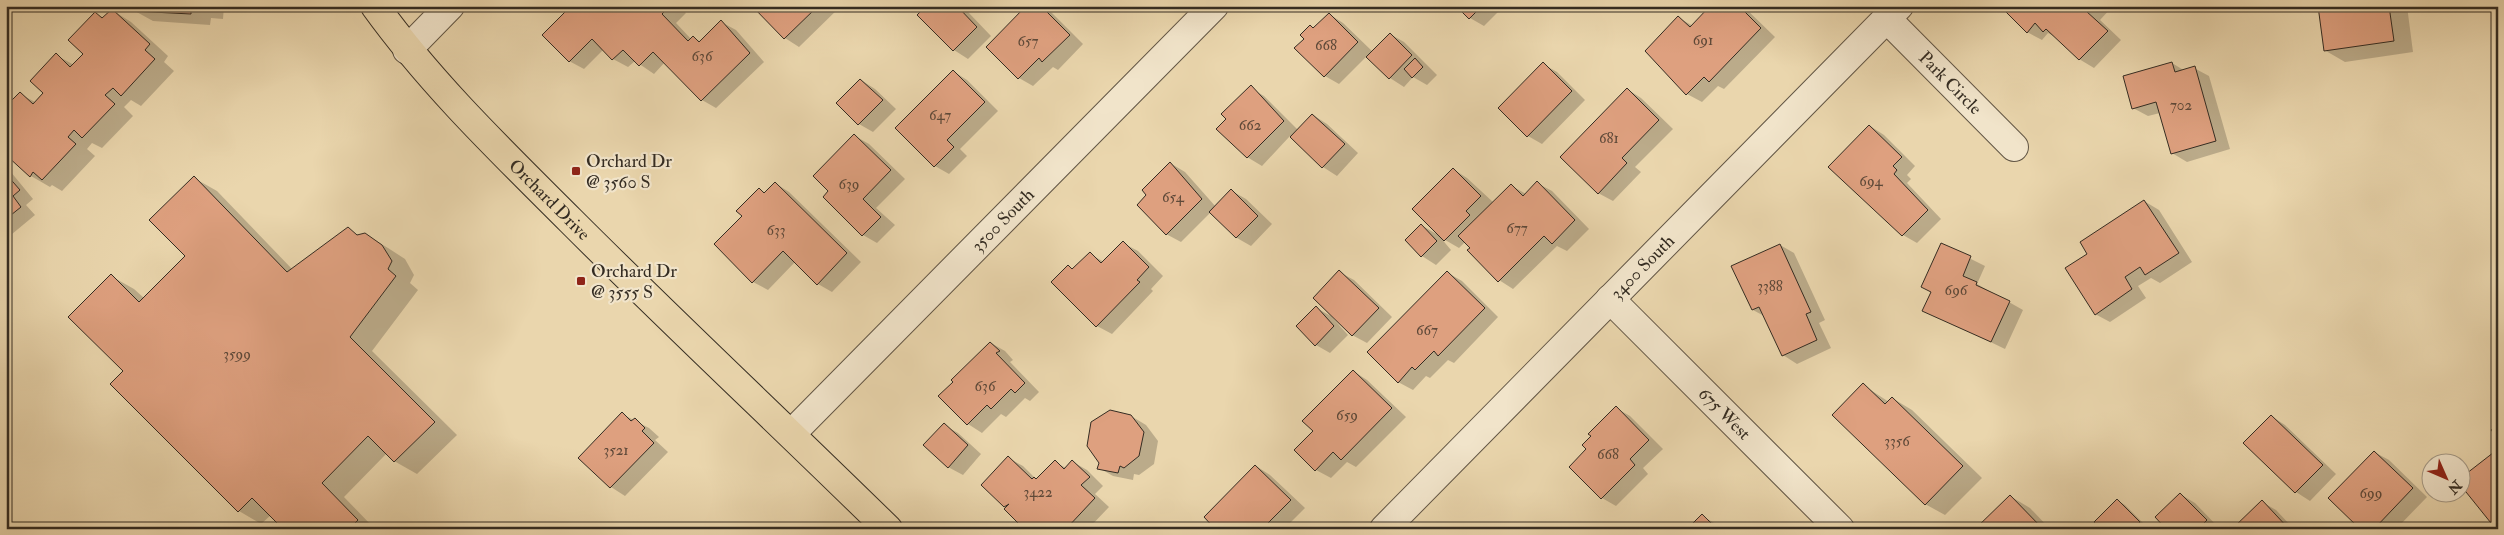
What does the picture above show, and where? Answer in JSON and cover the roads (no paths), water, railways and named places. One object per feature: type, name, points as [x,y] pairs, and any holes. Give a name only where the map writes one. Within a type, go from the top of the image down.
[{"type":"main road","name":"Orchard Drive","points":[[375,6],[407,50],[464,115],[654,303],[888,529]]},
{"type":"street","points":[[407,50],[450,6]]},
{"type":"street","name":"3500 South","points":[[791,434],[1214,6]]},
{"type":"street","name":"Park Circle","points":[[1893,12],[2014,147]]},
{"type":"street","name":"3400 South","points":[[1384,529],[1893,12]]},
{"type":"street","name":"675 West","points":[[1610,299],[1840,529]]},
{"type":"place","name":"Orchard Dr @ 3560 S","points":[[576,171]]},
{"type":"place","name":"Orchard Dr @ 3555 S","points":[[581,281]]}]
